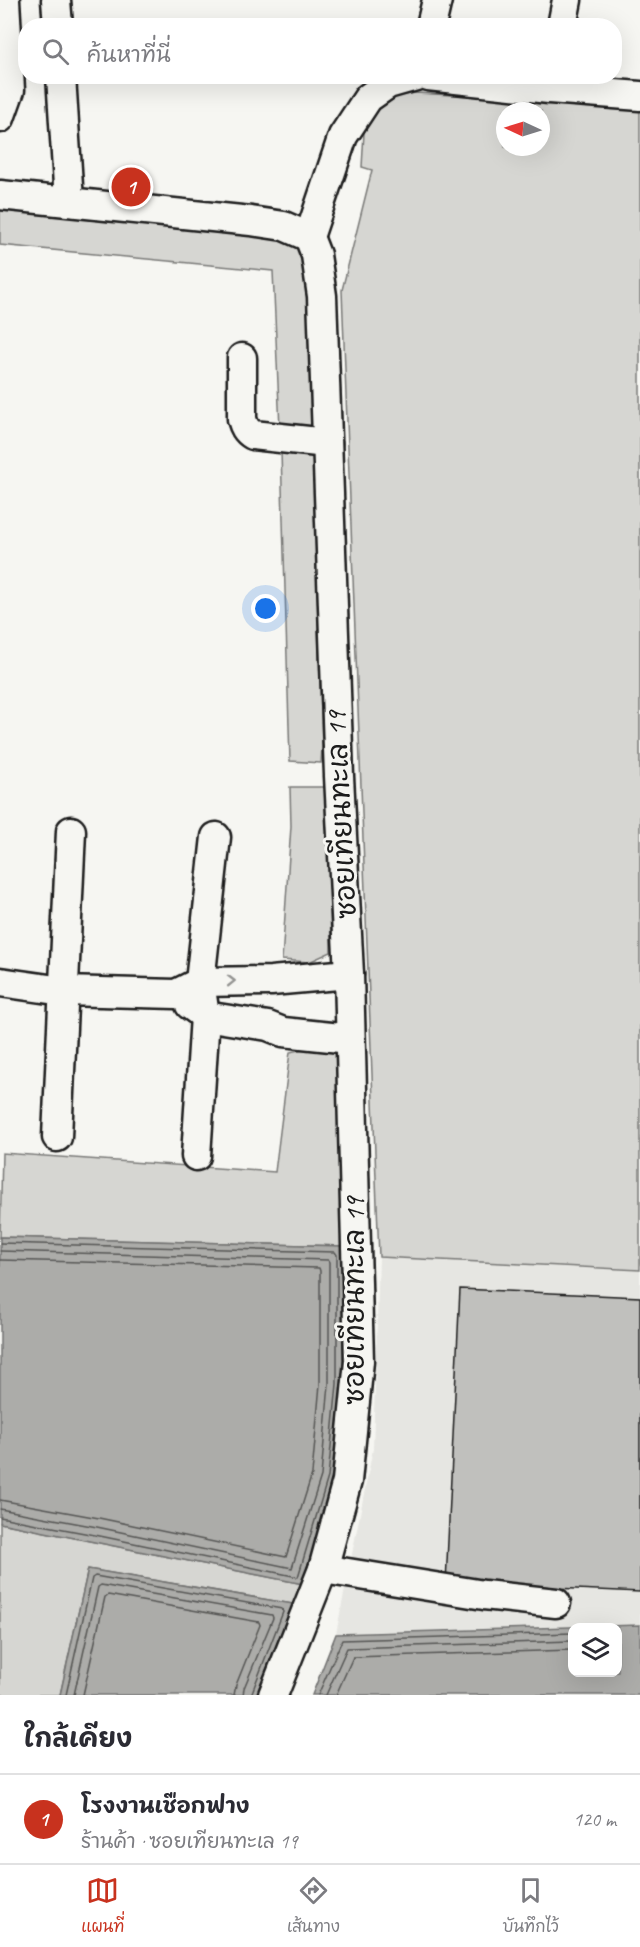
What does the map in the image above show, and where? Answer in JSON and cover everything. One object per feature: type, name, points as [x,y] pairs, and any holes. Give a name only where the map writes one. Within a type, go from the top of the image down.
[{"type":"street","points":[[0,118],[10,90],[5,0]]},
{"type":"street","points":[[56,0],[57,18]]},
{"type":"street","points":[[433,18],[437,0]]},
{"type":"street","points":[[564,18],[567,0]]},
{"type":"street","points":[[62,84],[69,201]]},
{"type":"street","points":[[0,195],[251,221],[284,226],[309,237],[343,136],[368,98],[388,84]]},
{"type":"street","points":[[557,84],[640,96]]},
{"type":"street","name":"ซอยเทียนทะเล 19","points":[[273,1695],[323,1569],[347,1481],[359,1360],[349,974],[339,776],[321,296],[316,255],[309,237]]},
{"type":"street","points":[[242,358],[242,419],[245,428],[250,433],[327,443]]},
{"type":"street","points":[[57,1137],[71,831]]},
{"type":"street","points":[[196,1156],[205,1016],[188,988],[216,837]]},
{"type":"street","points":[[0,982],[63,991],[188,988],[349,974]]},
{"type":"street","points":[[268,1026],[271,981]]},
{"type":"street","points":[[205,1016],[268,1026],[283,1032],[350,1039]]},
{"type":"street","points":[[323,1569],[484,1595],[556,1603]]},
{"type":"shaded area","points":[[415,93],[640,105],[640,1270],[379,1257],[342,290],[372,170],[362,167],[364,133],[379,100]]},
{"type":"shaded area","points":[[0,210],[289,238],[302,250],[307,269],[321,763],[290,761],[273,271],[0,245]]},
{"type":"shaded area","points":[[290,787],[328,787],[331,952],[309,962],[282,960],[291,826]]},
{"type":"shaded area","points":[[317,1046],[337,1048],[343,1246],[0,1237],[2,1153],[275,1172],[290,1052]]},
{"type":"shaded area","points":[[379,1257],[640,1270],[640,1625],[568,1623],[568,1627],[336,1634],[373,1449]]},
{"type":"shaded area","points":[[0,1523],[303,1584],[293,1604],[88,1569],[60,1695],[0,1695]]},
{"type":"water","points":[[0,1237],[343,1246],[343,1385],[334,1479],[303,1584],[0,1523]]},
{"type":"water","points":[[88,1569],[293,1604],[256,1695],[60,1695]]},
{"type":"water","points":[[640,1625],[640,1695],[312,1695],[336,1634],[568,1627],[568,1677],[622,1677],[622,1626]]},
{"type":"building","points":[[460,1289],[640,1297],[640,1592],[446,1583]]},
{"type":"place","name":"โรงงานเชือกฟาง","points":[[131,187]]}]
